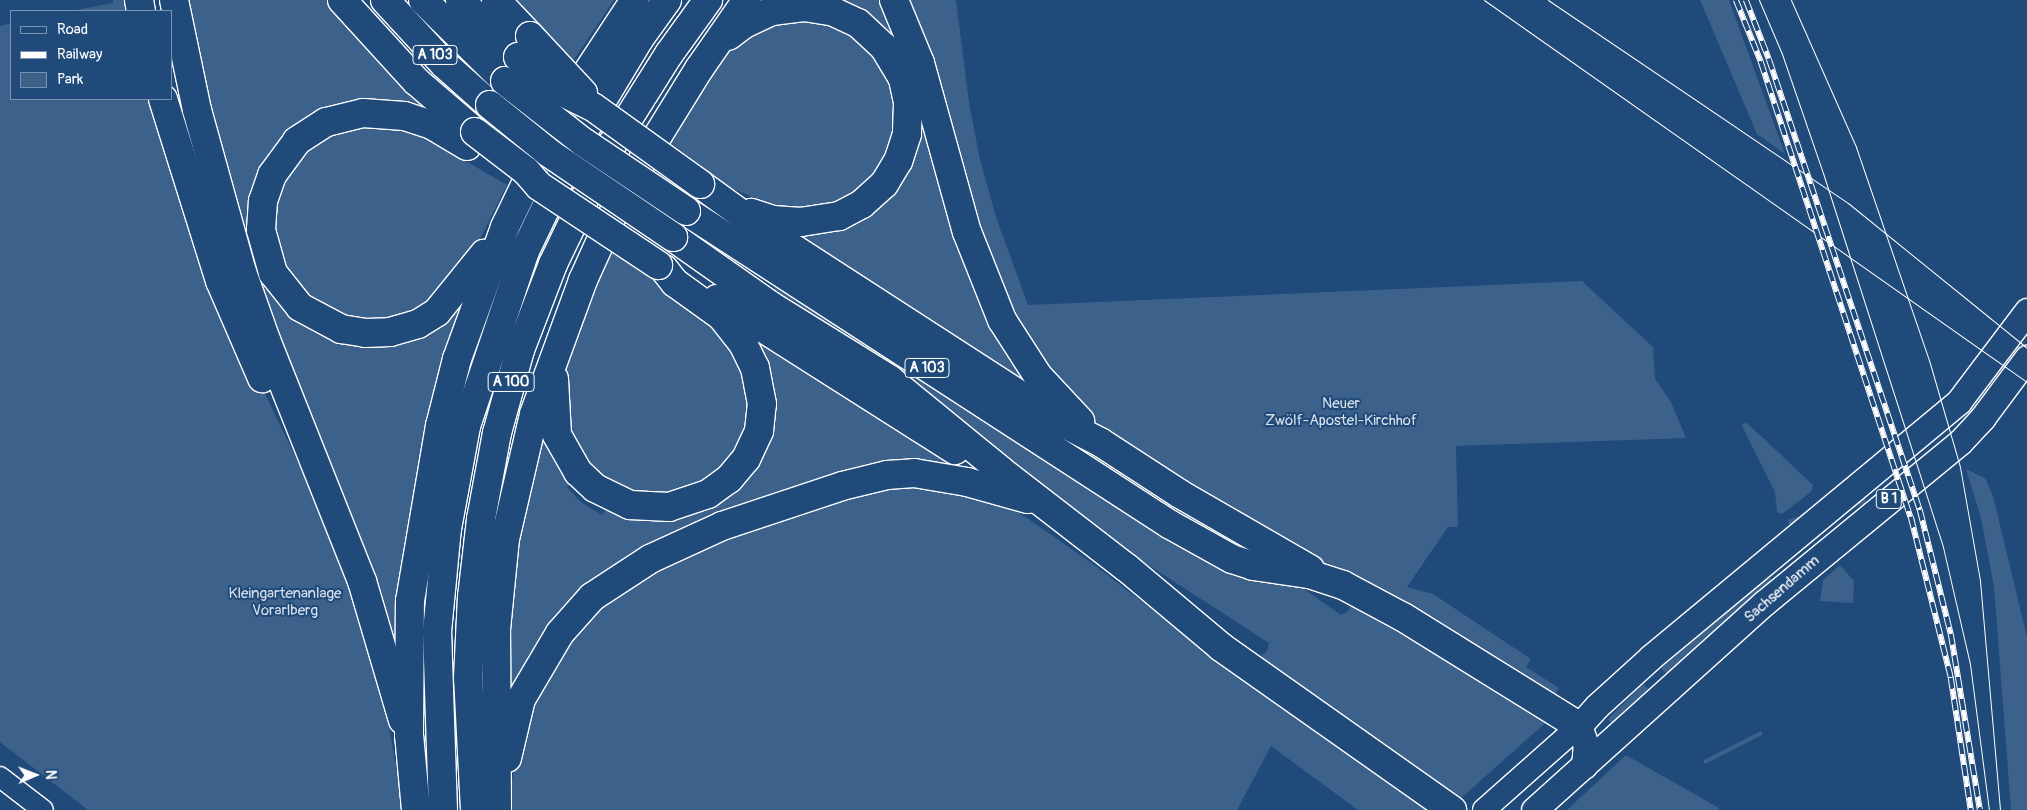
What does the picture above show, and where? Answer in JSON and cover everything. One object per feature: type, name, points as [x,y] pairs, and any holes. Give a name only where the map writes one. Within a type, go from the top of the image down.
[{"type":"highway","points":[[174,0],[199,118],[242,272],[336,521],[362,581],[409,735]]},
{"type":"highway","points":[[342,0],[471,139],[520,181],[540,186],[661,267],[680,276],[913,426],[1000,470]]},
{"type":"highway","name":"A 103","points":[[385,0],[444,64],[490,105],[549,152],[771,306],[888,379],[1000,470],[1127,568],[1263,679],[1452,810]]},
{"type":"highway","name":"A 103","points":[[422,0],[504,81],[583,142],[686,212],[1184,532],[1243,563],[1329,579]]},
{"type":"highway","points":[[460,0],[512,22],[564,93],[593,106],[752,221],[1063,423],[1100,442],[1246,534],[1403,617],[1583,744]]},
{"type":"highway","points":[[416,810],[409,735],[410,601],[440,426],[474,308],[505,227],[558,117],[635,0]]},
{"type":"highway","name":"A 100","points":[[443,810],[437,632],[447,529],[466,426],[525,251],[579,139],[639,39],[667,0]]},
{"type":"highway","name":"A 100","points":[[490,807],[468,678],[472,597],[480,519],[495,442],[518,359],[553,264],[606,154],[669,54],[708,0]]},
{"type":"highway","points":[[490,807],[496,630],[504,539],[534,414],[583,280],[623,192],[699,69],[746,0]]},
{"type":"highway","points":[[894,0],[923,71],[970,240],[1002,320],[1038,376],[1100,442]]},
{"type":"highway","points":[[699,69],[744,24],[772,11],[804,7],[834,12],[868,31],[889,54],[906,90],[907,134],[898,161],[884,184],[862,204],[839,216],[801,222],[759,217],[729,203]]},
{"type":"highway","points":[[163,100],[220,281],[259,374],[304,466],[336,521]]},
{"type":"highway","points":[[471,139],[432,126],[382,113],[346,116],[311,130],[283,157],[272,175],[263,201],[261,230],[273,273],[285,292],[317,319],[341,330],[390,332],[418,324],[437,312],[505,227]]},
{"type":"highway","points":[[558,350],[553,386],[557,435],[578,472],[595,488],[630,505],[669,507],[708,494],[729,479],[746,459],[759,431],[762,404],[756,368],[744,345],[721,316],[675,283],[661,267]]},
{"type":"highway","points":[[490,807],[521,699],[538,666],[560,633],[592,596],[650,559],[756,514],[842,486],[888,475],[914,473],[967,482],[1042,503]]},
{"type":"main road","name":"Sachsendamm","points":[[1534,810],[1642,666],[1966,394],[2027,312]]},
{"type":"main road","name":"Sachsendamm","points":[[1484,810],[1583,744],[1666,692],[1792,579],[1954,447],[1984,417],[2027,358]]},
{"type":"main road","points":[[1778,552],[1792,579]]},
{"type":"main road","points":[[1642,666],[1666,692]]},
{"type":"street","points":[[0,777],[43,810]]},
{"type":"green space","points":[[113,0],[132,0],[134,10],[76,10],[113,3]]},
{"type":"green space","points":[[182,0],[328,0],[436,116],[341,106],[251,212],[316,331],[455,310],[461,313],[399,674],[256,282]]},
{"type":"green space","points":[[510,0],[614,0],[573,61]]},
{"type":"green space","points":[[821,0],[881,0],[903,46]]},
{"type":"green space","name":"Neuer Zwölf-Apostel-Kirchhof","points":[[903,0],[956,0],[969,103],[980,160],[997,220],[1028,305],[1582,281],[1653,347],[1655,379],[1671,402],[1686,438],[1456,446],[1458,527],[1448,527],[1407,587],[1433,594],[1531,659],[1526,667],[1559,688],[1553,698],[1226,509],[1119,440],[1075,405],[1001,300]]},
{"type":"green space","points":[[1700,0],[1729,0],[1785,154],[1757,134]]},
{"type":"green space","points":[[813,19],[855,35],[888,72],[897,106],[892,143],[881,167],[862,188],[839,202],[811,210],[781,208],[733,189],[706,172],[707,170],[664,138],[717,62],[743,38],[780,20]]},
{"type":"green space","name":"Kleingartenanlage Vorarlberg","points":[[10,23],[10,100],[156,100],[249,360],[338,546],[386,710],[404,810],[88,810],[0,742],[0,26]]},
{"type":"green space","points":[[920,107],[1038,392],[789,231],[851,221]]},
{"type":"green space","points":[[345,126],[411,129],[507,185],[471,257],[424,309],[384,323],[329,314],[289,280],[271,222],[287,169],[298,154]]},
{"type":"green space","points":[[608,250],[649,277],[653,276],[722,327],[755,398],[734,464],[667,501],[602,485],[562,429],[559,385]]},
{"type":"green space","points":[[775,287],[1194,554],[1230,569],[1294,582],[1341,615],[1348,611],[1353,597],[1550,719],[1460,799],[1257,659],[1267,651],[1269,643],[1133,555],[1008,459],[774,293]]},
{"type":"green space","points":[[757,339],[964,472],[951,469],[644,556],[510,701],[507,591],[541,430],[553,460],[570,484],[567,487],[581,502],[602,515],[606,510],[639,521],[663,522],[707,511],[733,495],[750,477],[772,435],[775,389],[769,363]]},
{"type":"green space","points":[[1747,423],[1813,485],[1812,491],[1782,514],[1777,512],[1775,492],[1743,428],[1742,424]]},
{"type":"green space","points":[[1966,469],[1985,478],[1993,496],[2027,637],[2027,810],[2011,810],[1994,587],[1981,518]]},
{"type":"green space","points":[[889,482],[998,498],[1093,564],[1211,655],[1435,810],[1358,810],[1271,746],[1237,810],[510,810],[512,780],[526,716],[574,625],[658,561]]},
{"type":"green space","points":[[1864,495],[1867,504],[1791,528],[1788,520]]},
{"type":"green space","points":[[1840,565],[1854,581],[1853,603],[1820,601],[1823,580]]},
{"type":"green space","points":[[1769,577],[1773,581],[1667,675],[1661,668]]},
{"type":"green space","points":[[1643,684],[1650,691],[1615,726],[1608,719]]},
{"type":"green space","points":[[1761,731],[1763,735],[1705,764],[1703,761]]},
{"type":"green space","points":[[1626,755],[1719,808],[1718,810],[1567,810]]},
{"type":"tram line","points":[[1484,0],[2027,382]]},
{"type":"tram line","points":[[1548,0],[1848,203],[2027,348]]},
{"type":"tram line","points":[[1759,0],[1782,54],[1823,173],[1943,547],[1970,664],[1989,810]]},
{"type":"tram line","points":[[1791,0],[1856,147],[1929,360],[1960,467],[1980,581],[2000,810]]},
{"type":"railway","points":[[1736,0],[1761,62],[1911,517],[1951,678],[1971,810]]},
{"type":"railway","points":[[1746,0],[1769,59],[1920,510],[1951,634],[1980,810]]}]
